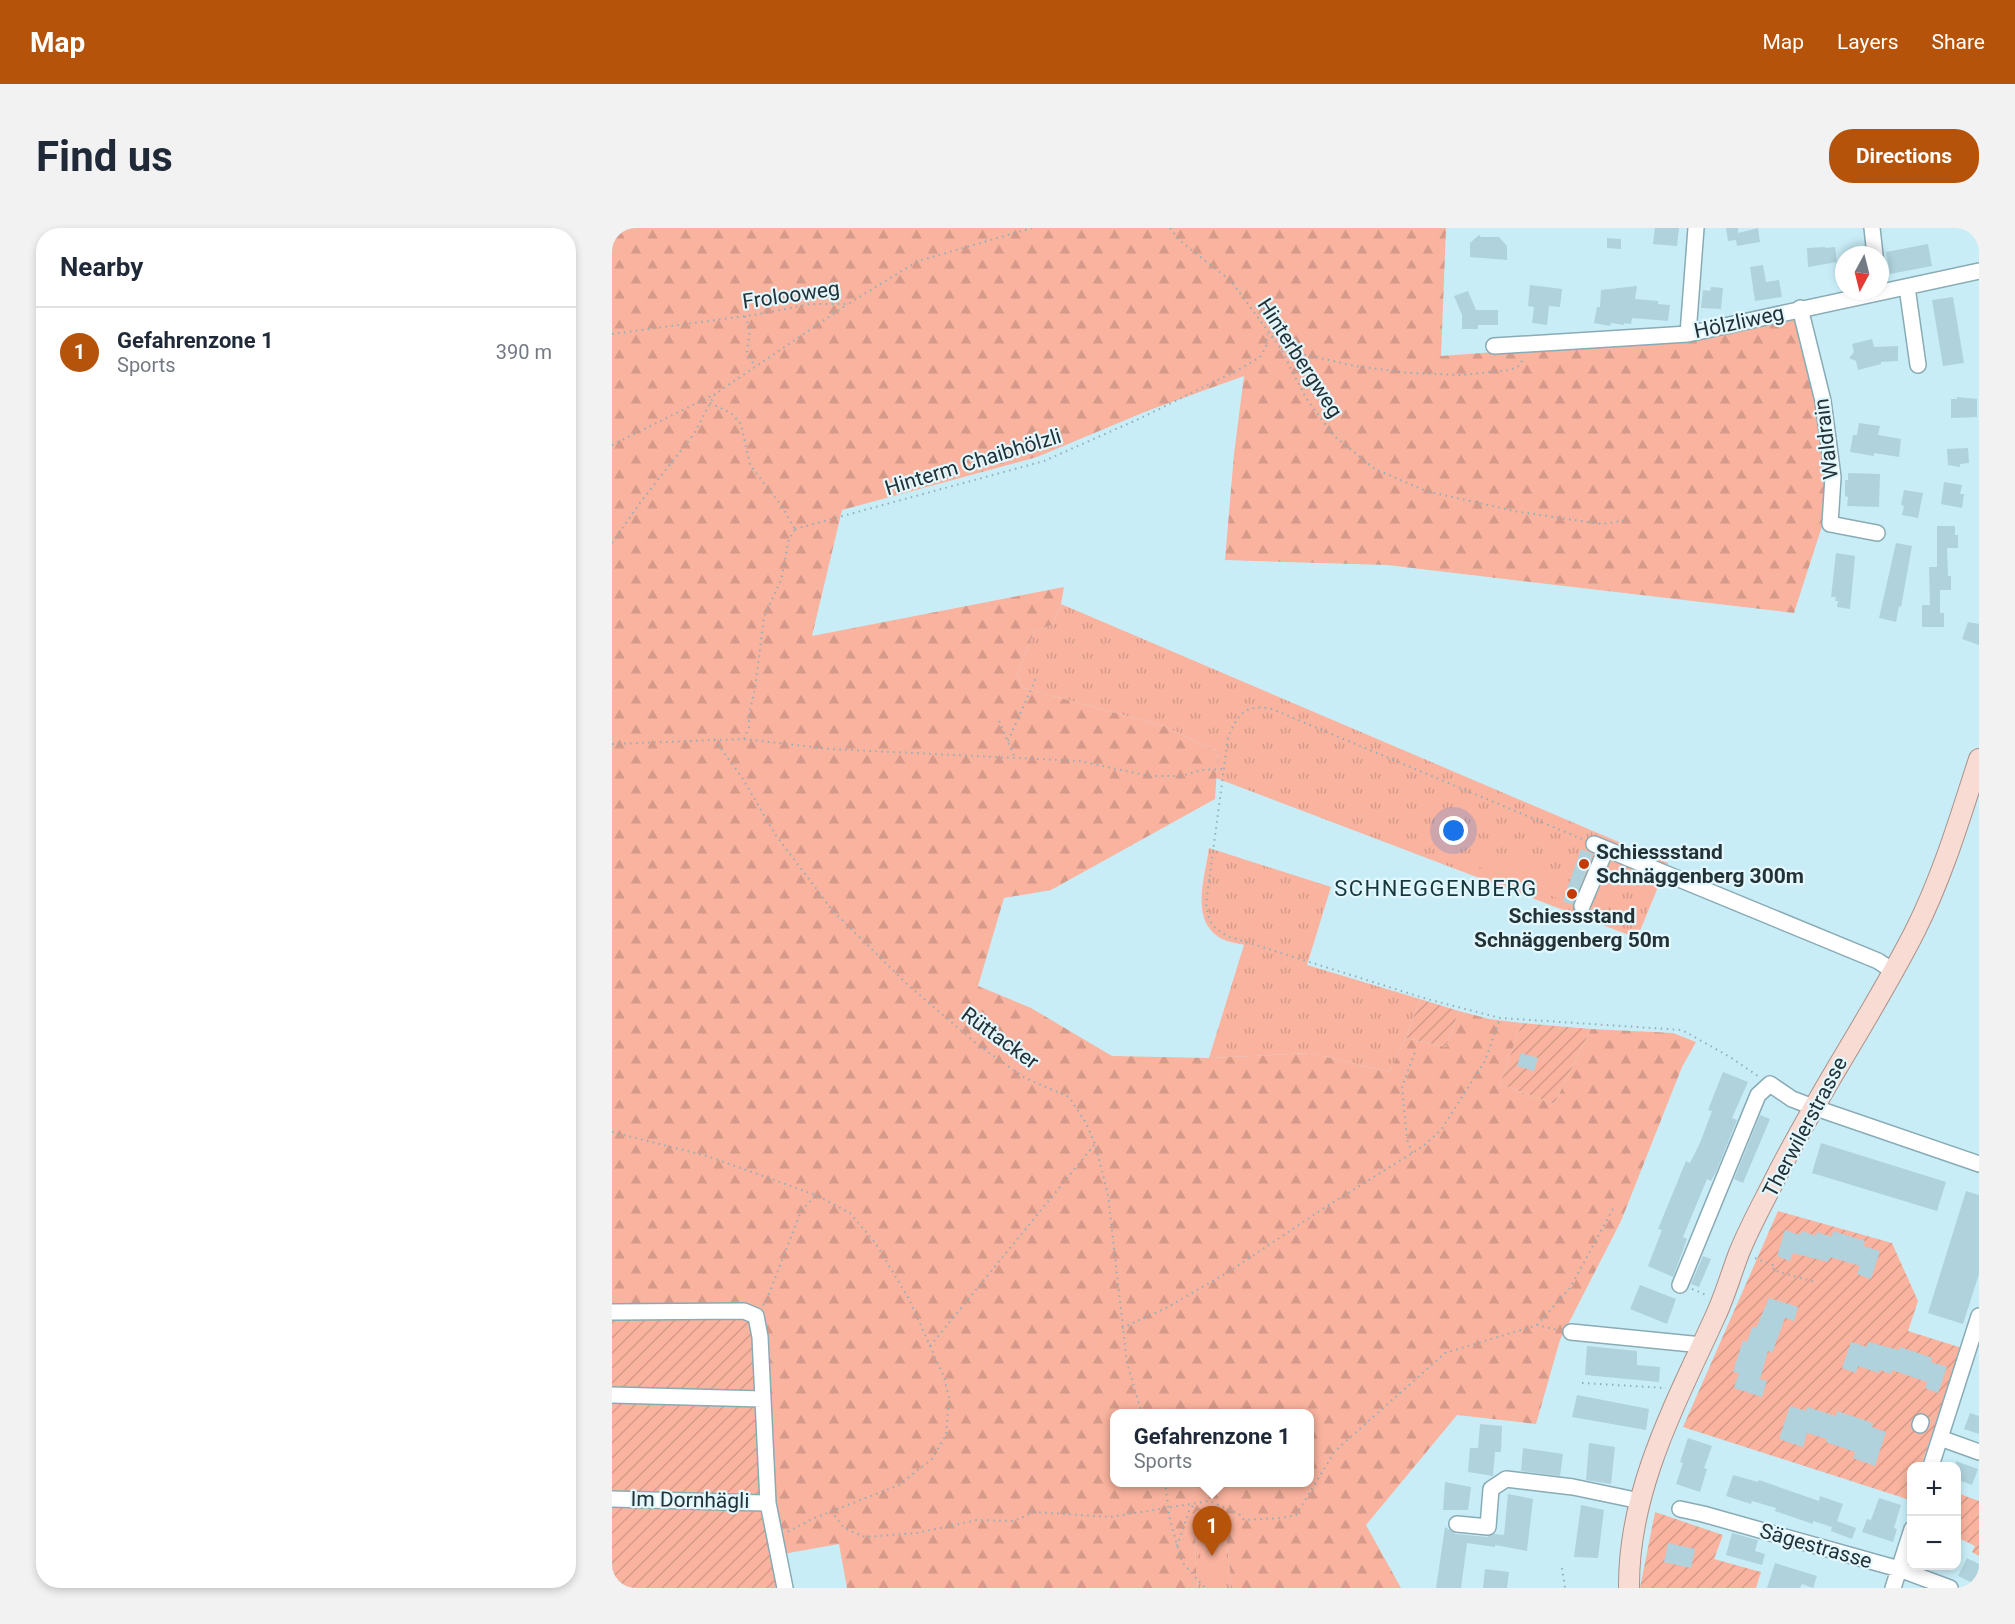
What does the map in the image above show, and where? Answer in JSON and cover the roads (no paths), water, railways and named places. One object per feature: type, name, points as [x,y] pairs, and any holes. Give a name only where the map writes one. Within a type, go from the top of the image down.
[{"type":"main road","name":"Therwilerstrasse","points":[[1629,1588],[1633,1536],[1640,1501],[1680,1389],[1722,1302],[1740,1252],[1775,1179],[1813,1107],[1893,971],[1934,890],[1979,759]]},
{"type":"street","points":[[1688,334],[1696,228]]},
{"type":"street","points":[[1872,228],[1874,246]]},
{"type":"street","name":"Hölzliweg","points":[[1889,290],[1979,271]]},
{"type":"street","points":[[1907,286],[1918,365]]},
{"type":"street","name":"Hölzliweg","points":[[1494,346],[1688,334],[1840,300]]},
{"type":"street","name":"Waldrain","points":[[1800,308],[1824,412],[1833,477],[1830,524],[1877,533]]},
{"type":"street","points":[[1582,906],[1600,847],[1878,961],[1893,971]]},
{"type":"street","points":[[1680,1285],[1758,1095],[1770,1084],[1791,1099],[1979,1164]]},
{"type":"street","points":[[612,1312],[744,1311],[756,1316],[760,1337],[768,1503],[784,1588]]},
{"type":"street","points":[[1933,1462],[1979,1316]]},
{"type":"street","points":[[1571,1332],[1702,1345]]},
{"type":"street","points":[[612,1395],[763,1399]]},
{"type":"street","points":[[1940,1438],[1979,1452]]},
{"type":"street","points":[[1457,1524],[1488,1527],[1491,1489],[1506,1479],[1573,1487],[1640,1501]]},
{"type":"street","name":"Im Dornhägli","points":[[612,1499],[768,1503]]},
{"type":"street","name":"Sägestrasse","points":[[1680,1509],[1899,1569],[1950,1588]]},
{"type":"street","points":[[1893,1588],[1907,1542]]},
{"type":"place","name":"Schiessstand Schnäggenberg 300m","points":[[1584,864]]},
{"type":"place","name":"Schiessstand Schnäggenberg 50m","points":[[1572,894]]},
{"type":"place","name":"Gefahrenzone 1","points":[[1212,1556]]},
{"type":"district","name":"SCHNEGGENBERG","points":[[1436,888]]}]
